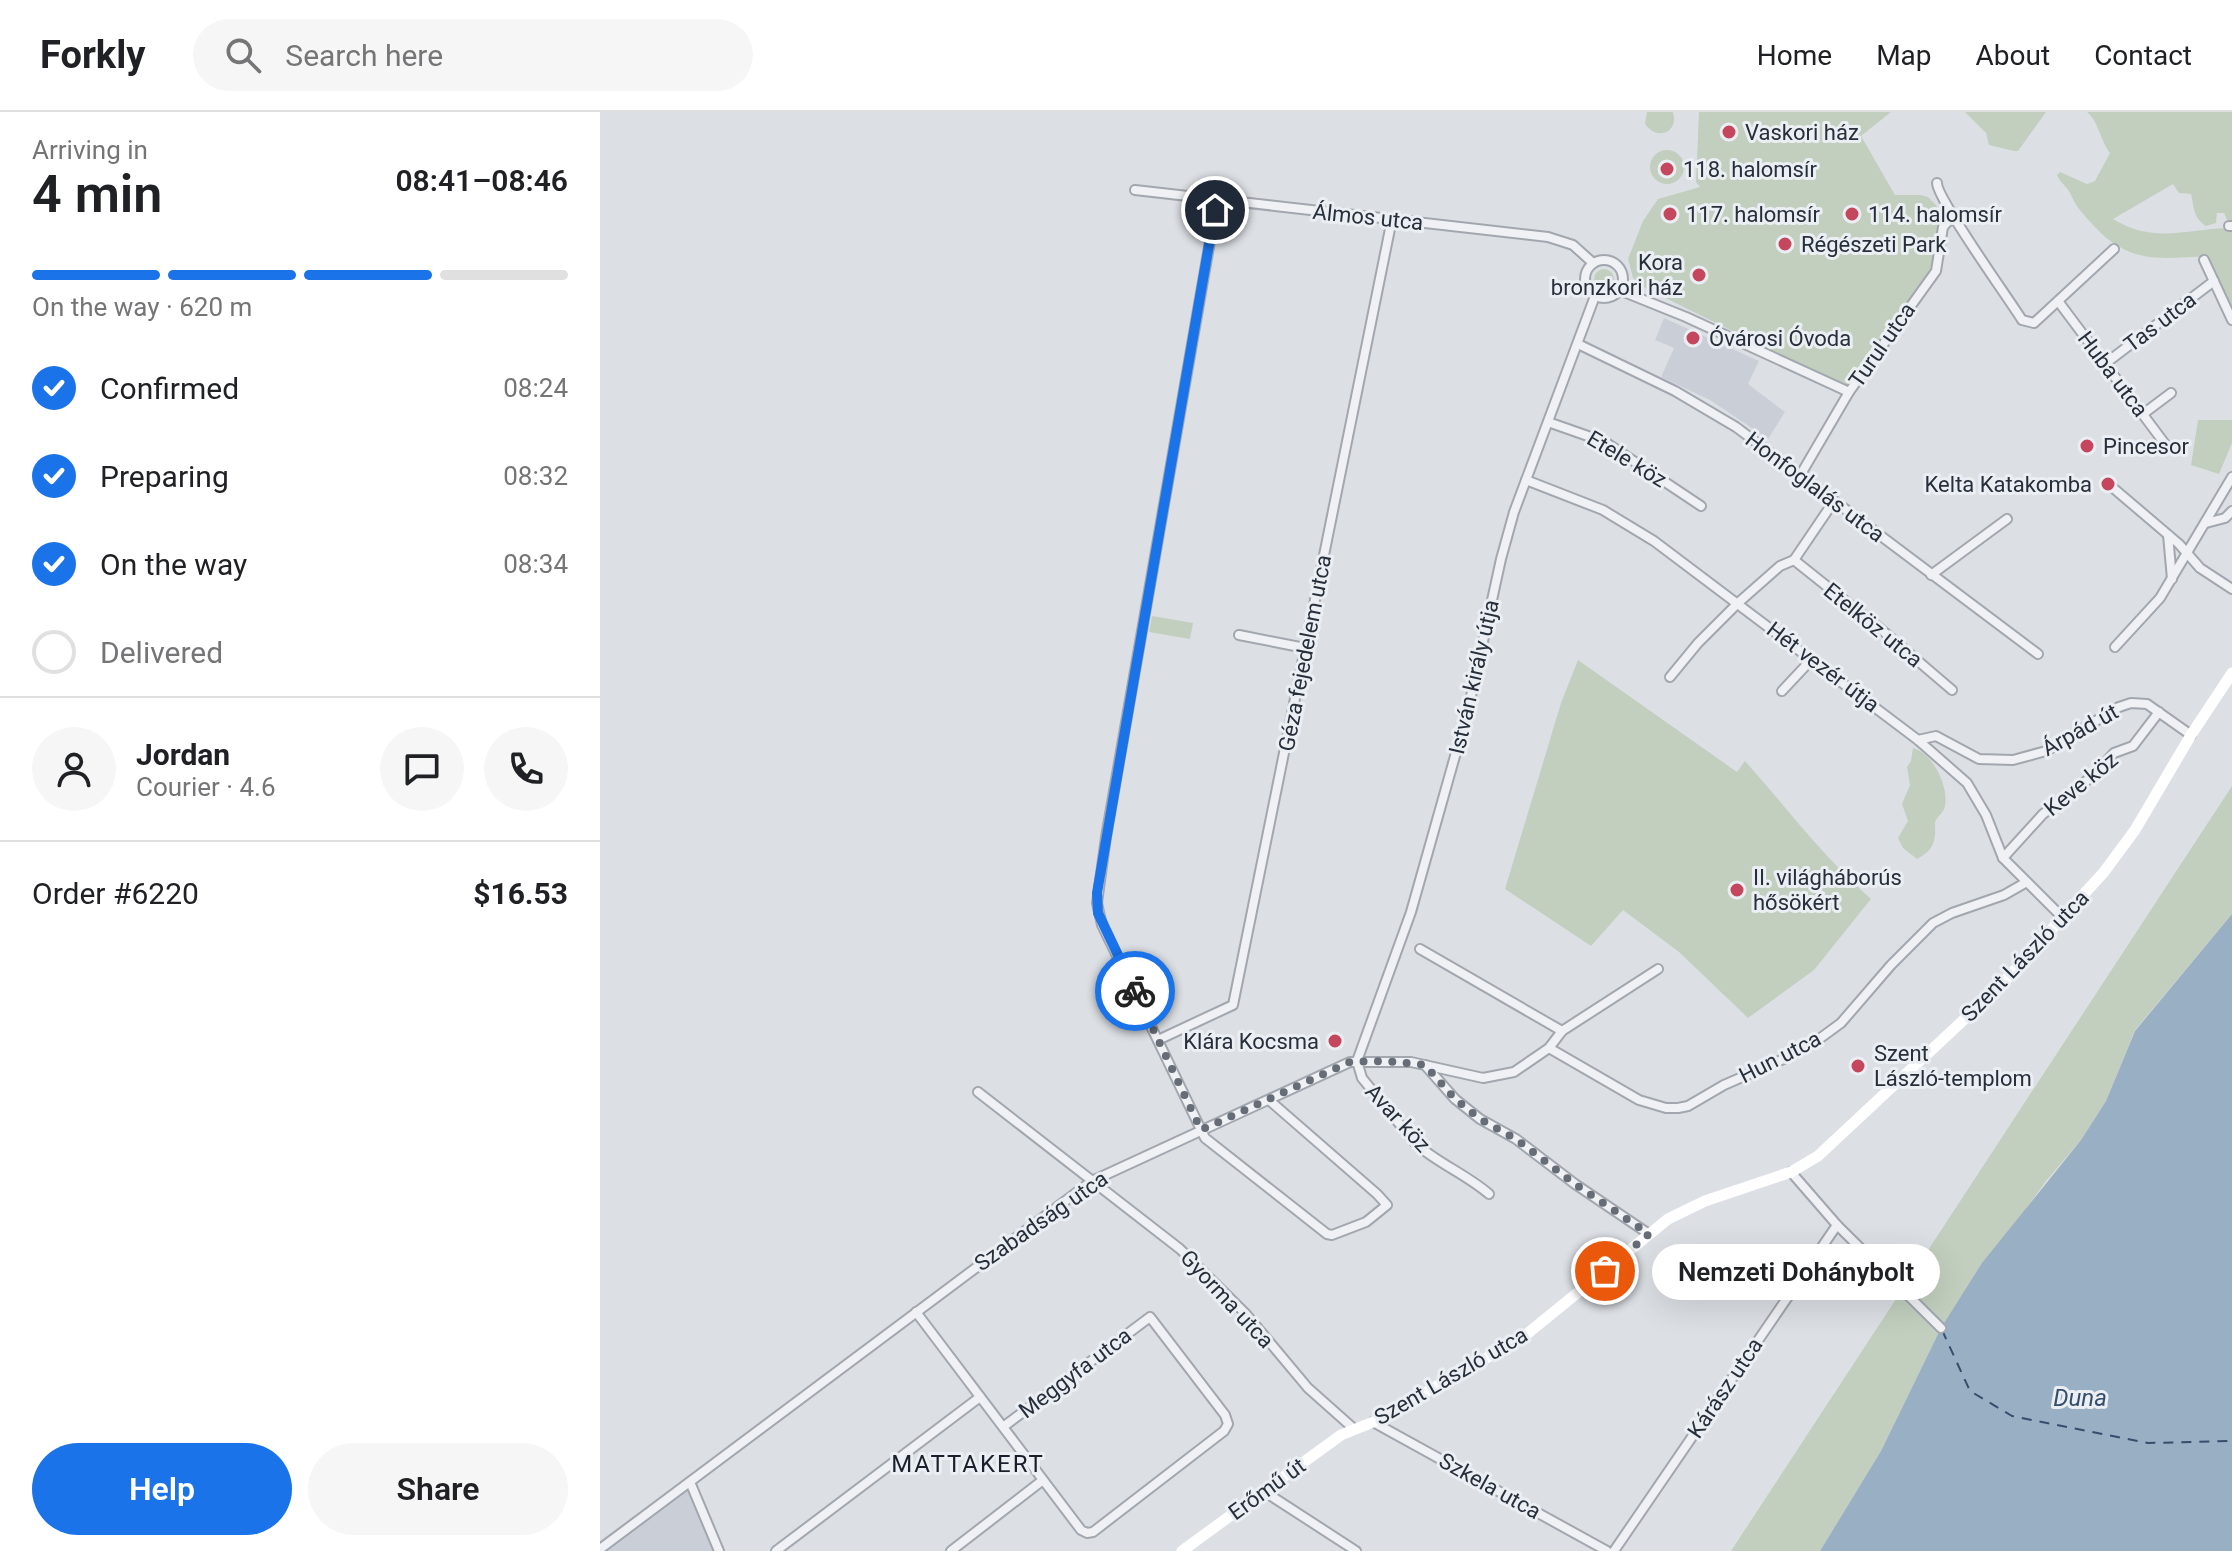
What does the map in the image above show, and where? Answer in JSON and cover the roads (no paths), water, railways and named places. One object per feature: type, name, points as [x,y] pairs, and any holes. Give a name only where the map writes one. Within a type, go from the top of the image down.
[{"type":"street","points":[[1937,183],[1938,191],[1953,216],[2022,320],[2034,323],[2114,249]]},
{"type":"street","name":"Álmos utca","points":[[1135,190],[1548,237],[1573,245],[1593,263]]},
{"type":"street","points":[[1217,201],[1097,893],[1098,913],[1209,1141],[1327,1234],[1332,1235],[1366,1222],[1387,1205],[1269,1100]]},
{"type":"street","name":"Turul utca","points":[[1801,474],[1849,392],[1936,271],[1943,227],[1953,216]]},
{"type":"street","name":"Géza fejedelem utca","points":[[1158,1040],[1233,1005],[1392,219]]},
{"type":"street","points":[[1605,260],[1620,268],[1623,279],[1619,290],[1611,297],[1595,296],[1585,281],[1587,270],[1593,263],[1605,260]]},
{"type":"street","points":[[2204,260],[2232,320]]},
{"type":"street","name":"Tas utca","points":[[2106,363],[2214,281]]},
{"type":"street","points":[[1619,290],[1686,317],[1849,392]]},
{"type":"street","name":"István király útja","points":[[1357,1061],[1411,912],[1468,710],[1501,559],[1526,480],[1595,296]]},
{"type":"street","name":"Huba utca","points":[[2058,301],[2168,448]]},
{"type":"street","name":"Honfoglalás utca","points":[[1578,344],[1707,409],[1801,474],[2038,654]]},
{"type":"street","points":[[2143,414],[2171,393]]},
{"type":"street","name":"Etele köz","points":[[1548,422],[1605,442],[1701,506]]},
{"type":"street","points":[[2115,647],[2160,598],[2189,554],[2232,477]]},
{"type":"street","name":"Hét vezér útja","points":[[1526,480],[1581,500],[1654,541],[1918,740],[1967,783],[1986,815],[2003,858],[2062,917]]},
{"type":"street","points":[[2112,487],[2189,554],[2200,568],[2232,589]]},
{"type":"street","points":[[1670,677],[1738,603],[1780,566],[1794,560],[1834,501]]},
{"type":"street","points":[[2206,523],[2225,518],[2232,511]]},
{"type":"street","points":[[1931,575],[2007,519]]},
{"type":"street","points":[[2168,535],[2172,580]]},
{"type":"street","name":"Etelköz utca","points":[[1794,560],[1952,690]]},
{"type":"street","points":[[1239,635],[1305,648]]},
{"type":"street","points":[[1782,691],[1812,659]]},
{"type":"street","name":"Szent László utca","points":[[1353,1428],[1373,1422],[1522,1338],[1649,1234],[1686,1209],[1791,1172],[1818,1156],[2001,985],[2121,852],[2232,673]]},
{"type":"street","name":"Árpád út","points":[[1918,740],[1936,736],[1979,759],[2013,760],[2046,751],[2100,717],[2131,703],[2147,704],[2191,735]]},
{"type":"street","name":"Keve köz","points":[[2003,858],[2043,814],[2094,775],[2114,753],[2133,746],[2159,712]]},
{"type":"street","name":"Hun utca","points":[[1549,1048],[1639,1100],[1666,1108],[1688,1106],[1724,1085],[1798,1052],[1828,1033],[1933,923],[2004,895],[2025,883]]},
{"type":"street","points":[[1420,949],[1562,1031]]},
{"type":"street","name":"Szabadság utca","points":[[600,1549],[1092,1181],[1339,1065],[1357,1061],[1425,1065],[1471,1076],[1494,1077],[1514,1072],[1549,1048],[1562,1031],[1658,969]]},
{"type":"street","name":"Avar köz","points":[[1357,1061],[1362,1078],[1415,1143],[1474,1180],[1489,1194]]},
{"type":"street","points":[[1425,1065],[1455,1099],[1480,1119],[1516,1139],[1586,1192],[1649,1234]]},
{"type":"street","name":"Gyorma utca","points":[[978,1092],[1153,1225],[1212,1279],[1308,1388],[1353,1428]]},
{"type":"street","points":[[1791,1172],[1837,1225],[1941,1328]]},
{"type":"street","name":"Kárász utca","points":[[1614,1551],[1837,1225]]},
{"type":"street","points":[[916,1312],[1043,1480],[951,1551]]},
{"type":"street","name":"Meggyfa utca","points":[[1003,1427],[1150,1317],[1225,1415],[1228,1424],[1224,1431],[1093,1532],[1081,1530],[1043,1480]]},
{"type":"street","points":[[776,1551],[980,1397]]},
{"type":"street","name":"Szkela utca","points":[[1373,1422],[1607,1551]]},
{"type":"street","name":"Erőmű út","points":[[1182,1551],[1353,1428]]},
{"type":"street","points":[[690,1482],[719,1551]]},
{"type":"street","points":[[1265,1492],[1356,1551]]},
{"type":"water","name":"Duna","points":[[2232,914],[2232,1551],[1820,1551],[1881,1451],[1941,1328],[1982,1263],[2081,1140],[2106,1101],[2135,1031]]},
{"type":"place","name":"Vaskori ház","points":[[1729,132]]},
{"type":"place","name":"118. halomsír","points":[[1667,169]]},
{"type":"place","name":"117. halomsír","points":[[1670,214]]},
{"type":"place","name":"114. halomsír","points":[[1852,214]]},
{"type":"place","name":"Régészeti Park","points":[[1785,244]]},
{"type":"place","name":"Kora bronzkori ház","points":[[1699,275]]},
{"type":"place","name":"Óvárosi Óvoda","points":[[1693,338]]},
{"type":"place","name":"Pincesor","points":[[2087,446]]},
{"type":"place","name":"Kelta Katakomba","points":[[2108,484]]},
{"type":"place","name":"II. világháborús hősökért","points":[[1737,890]]},
{"type":"place","name":"Klára Kocsma","points":[[1335,1041]]},
{"type":"place","name":"Szent László-templom","points":[[1858,1066]]},
{"type":"place","name":"Nemzeti Dohánybolt","points":[[1605,1271]]},
{"type":"district","name":"MATTAKERT","points":[[968,1464]]}]
